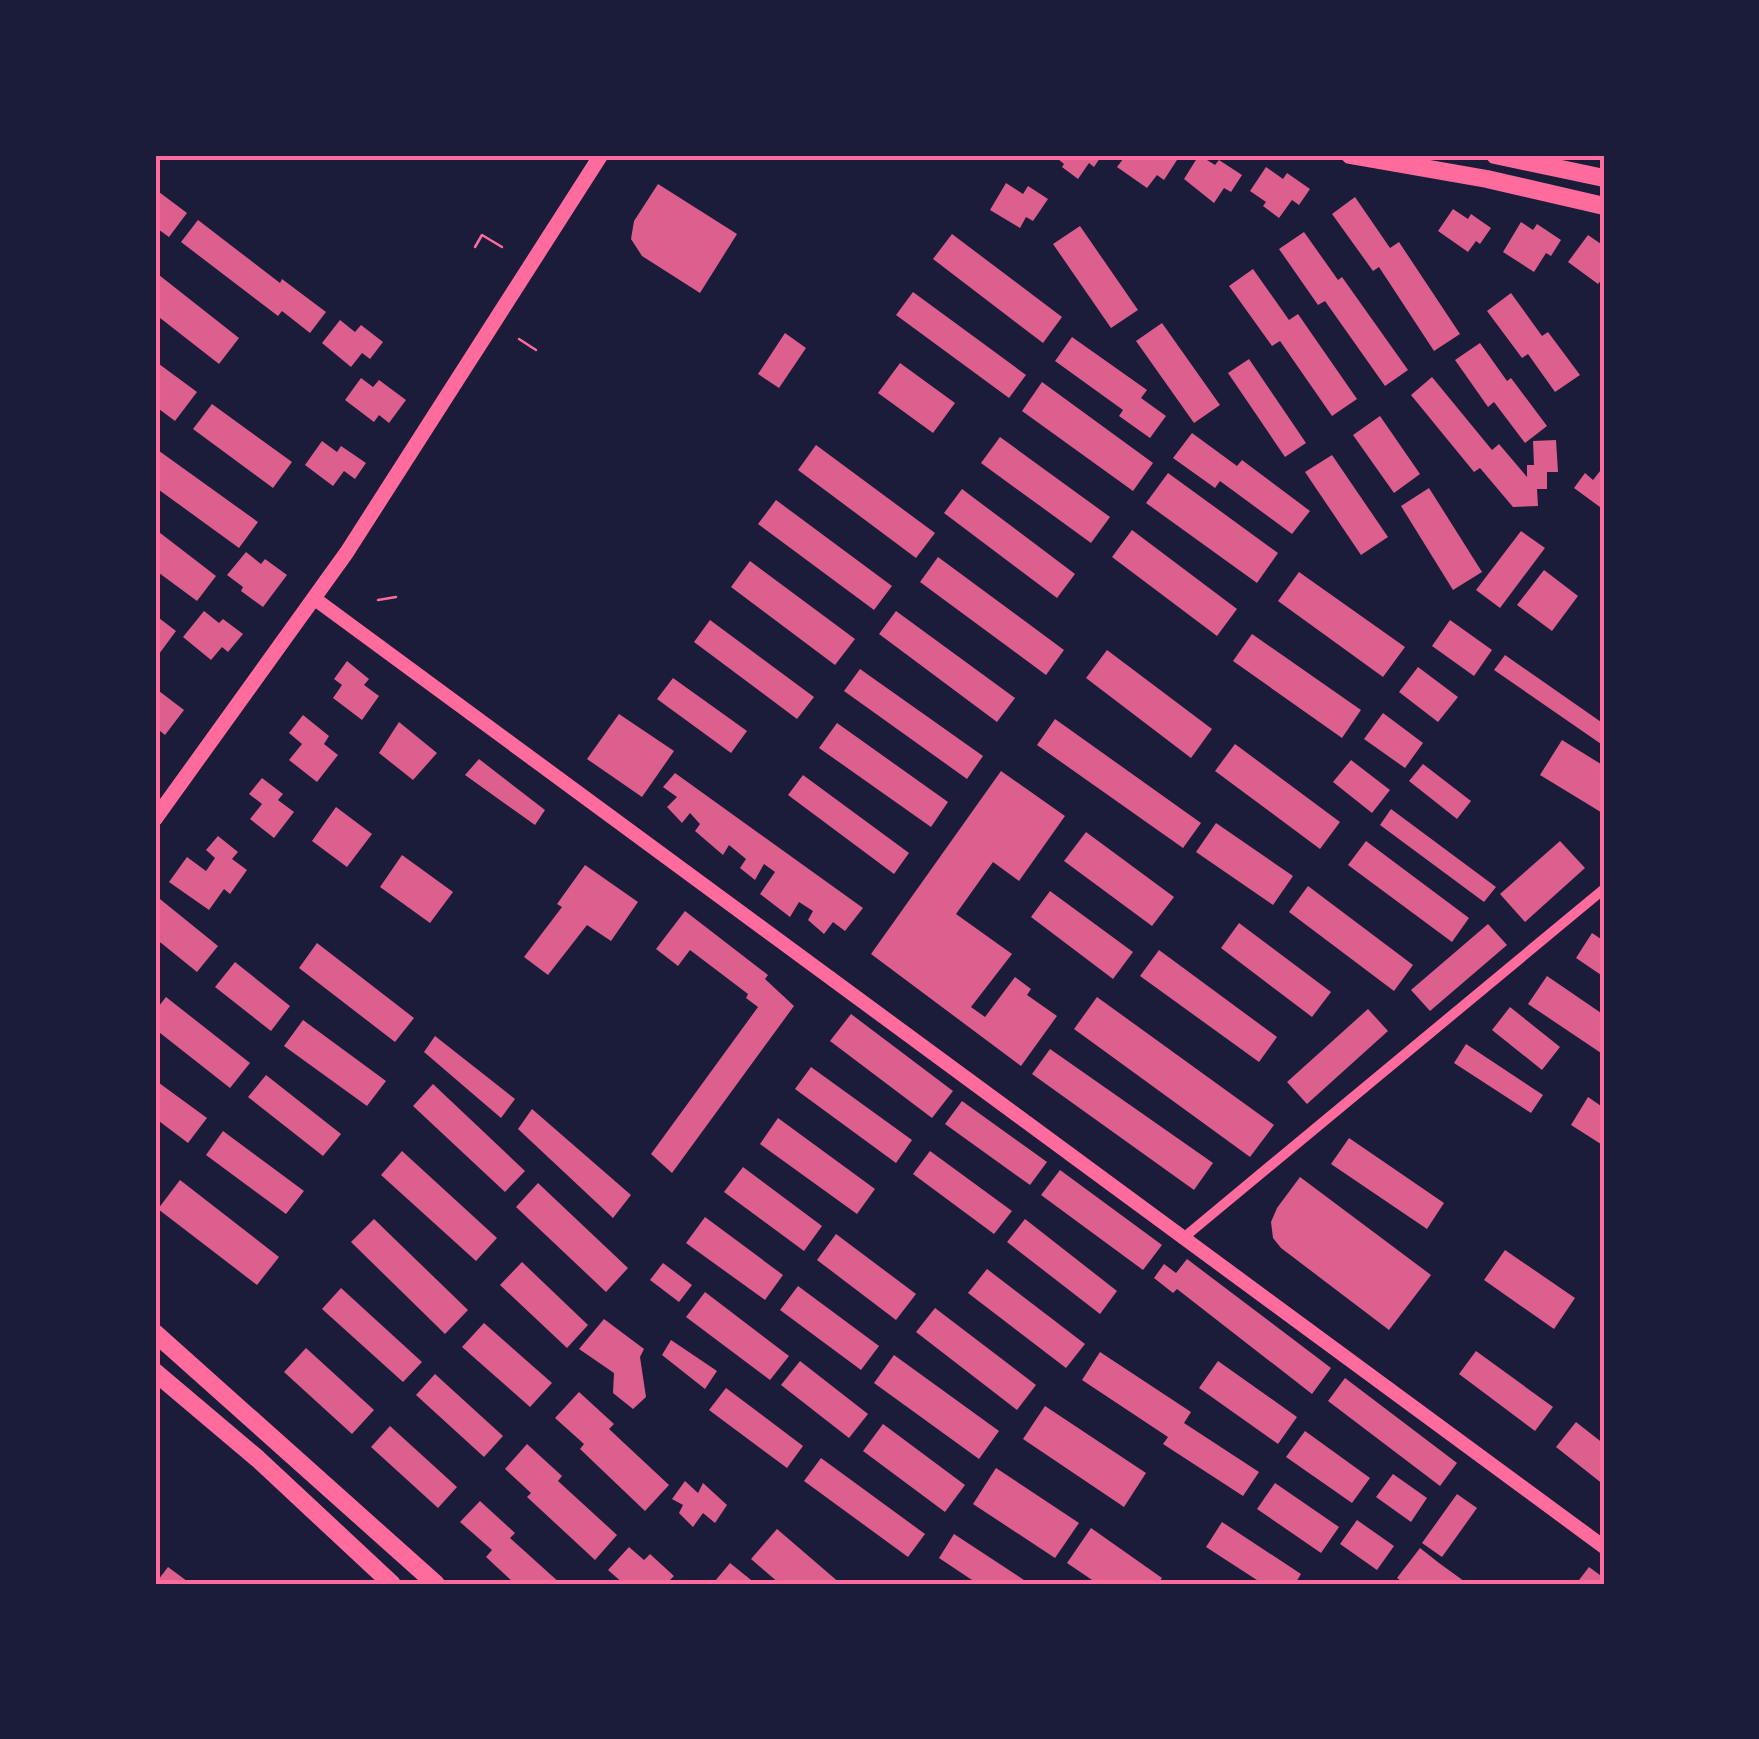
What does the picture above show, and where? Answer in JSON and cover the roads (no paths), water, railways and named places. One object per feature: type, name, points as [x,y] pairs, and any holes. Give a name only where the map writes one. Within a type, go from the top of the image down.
[{"type":"main road","points":[[155,818],[315,599],[601,155]]},
{"type":"main road","points":[[1350,155],[1486,179],[1604,206]]},
{"type":"main road","points":[[1495,155],[1604,178]]},
{"type":"main road","points":[[155,1333],[436,1584]]},
{"type":"main road","points":[[155,1372],[258,1458],[392,1584]]},
{"type":"street","points":[[315,599],[1604,1546]]},
{"type":"street","points":[[1182,1239],[1604,889]]}]
